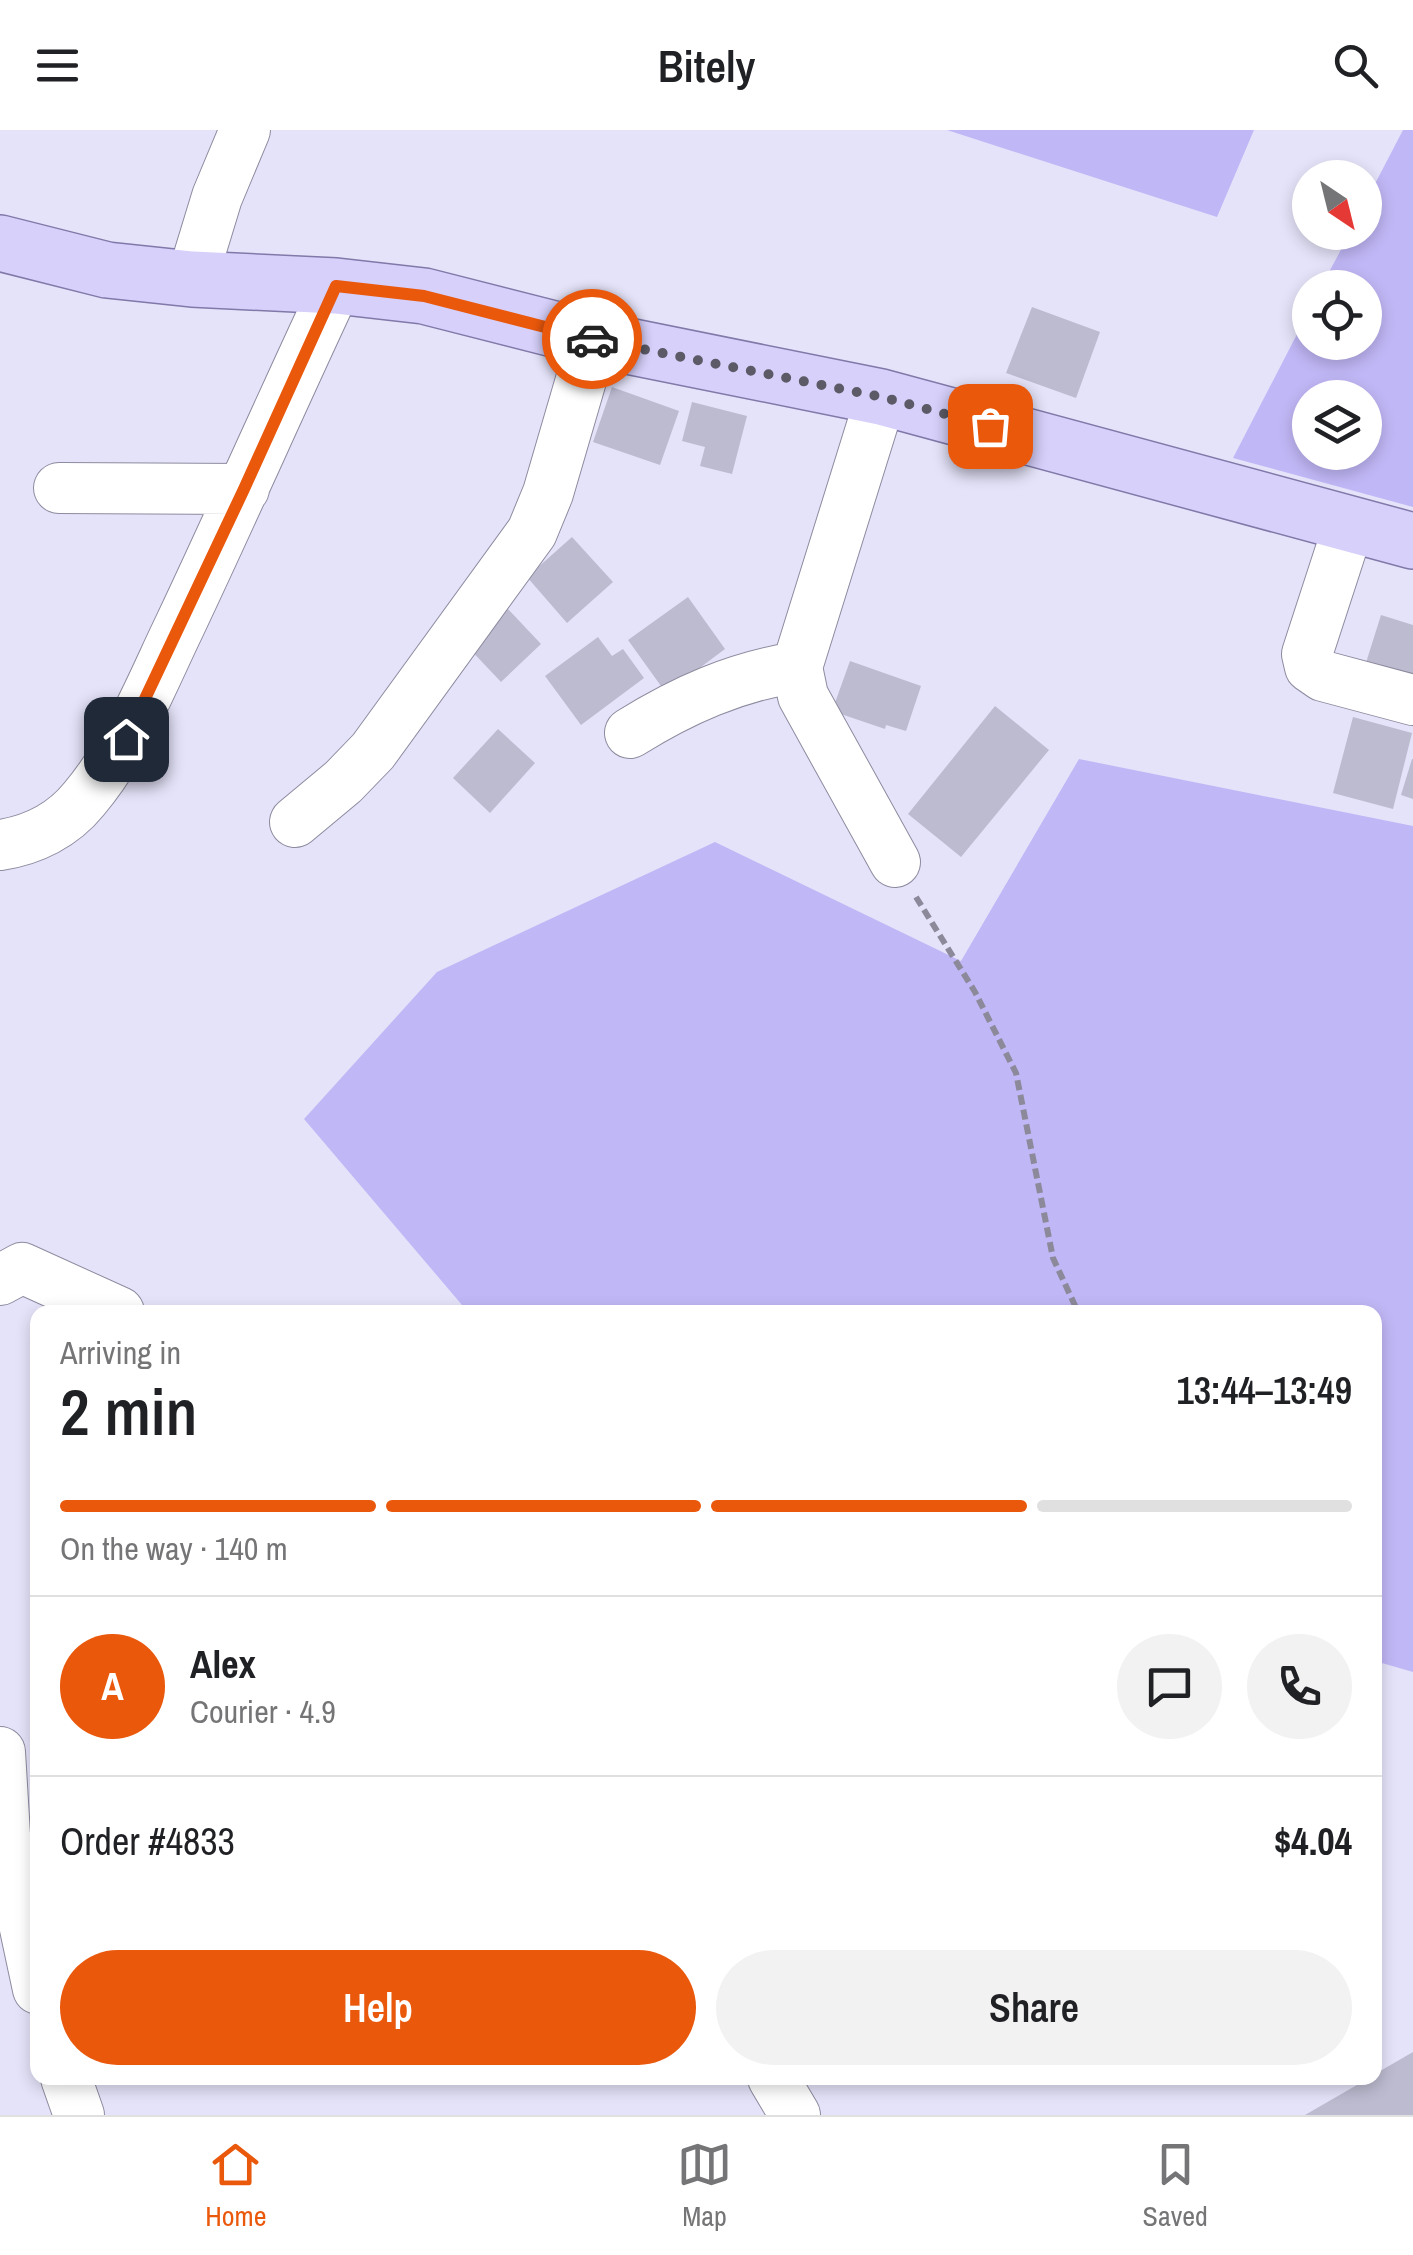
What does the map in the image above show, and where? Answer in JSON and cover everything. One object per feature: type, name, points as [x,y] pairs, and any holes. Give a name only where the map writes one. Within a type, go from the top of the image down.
[{"type":"main road","points":[[0,243],[108,270],[424,296],[593,339],[882,397],[1413,541]]},
{"type":"street","points":[[192,278],[217,197],[245,130]]},
{"type":"street","points":[[0,846],[21,842],[52,828],[82,802],[126,739],[336,286]]},
{"type":"street","points":[[295,822],[344,782],[373,751],[532,532],[548,493],[593,339]]},
{"type":"street","points":[[882,397],[797,667],[804,696],[895,862]]},
{"type":"street","points":[[60,488],[244,489]]},
{"type":"street","points":[[1350,525],[1307,654],[1310,667],[1323,676],[1413,700]]},
{"type":"street","points":[[630,734],[706,691],[754,674],[797,667]]},
{"type":"street","points":[[0,1280],[22,1268],[104,1305]]},
{"type":"street","points":[[0,1752],[5,1835],[30,1952]]},
{"type":"street","points":[[68,2085],[79,2115]]},
{"type":"street","points":[[777,2085],[795,2115]]},
{"type":"path","points":[[895,862],[975,992],[1016,1073],[1053,1258],[1075,1305]]},
{"type":"shaded area","points":[[947,130],[1254,130],[1217,217]]},
{"type":"shaded area","points":[[1403,130],[1413,130],[1413,507],[1233,458],[1292,344],[1292,360],[1382,360],[1382,270],[1330,270],[1341,250],[1382,250],[1382,170]]},
{"type":"shaded area","points":[[1079,759],[1413,826],[1413,1672],[1382,1663],[1382,1305],[462,1305],[304,1119],[437,972],[715,842],[961,961]]},
{"type":"building","points":[[1032,307],[1100,332],[1076,398],[1006,373]]},
{"type":"building","points":[[612,387],[679,411],[660,465],[593,442]]},
{"type":"building","points":[[692,402],[747,416],[732,474],[700,466],[705,447],[682,441]]},
{"type":"building","points":[[572,537],[613,582],[567,623],[527,577]]},
{"type":"building","points":[[688,597],[725,649],[666,693],[628,640]]},
{"type":"building","points":[[506,607],[541,644],[501,682],[466,645]]},
{"type":"building","points":[[1381,615],[1413,625],[1413,684],[1364,669]]},
{"type":"building","points":[[598,637],[612,656],[623,649],[644,678],[581,725],[545,676]]},
{"type":"building","points":[[850,661],[921,686],[906,731],[886,725],[885,729],[832,711]]},
{"type":"building","points":[[995,706],[1049,750],[961,857],[908,814]]},
{"type":"building","points":[[1353,717],[1412,733],[1393,809],[1333,793]]},
{"type":"building","points":[[498,729],[535,763],[490,813],[453,778]]},
{"type":"building","points":[[1413,759],[1413,799],[1401,795]]},
{"type":"building","points":[[1413,2052],[1413,2115],[1305,2115],[1357,2085],[1382,2085],[1382,2070]]},
{"type":"way so far","points":[[592,339],[882,397],[990,426]]},
{"type":"route","points":[[126,739],[336,286],[424,296],[592,339]]}]
